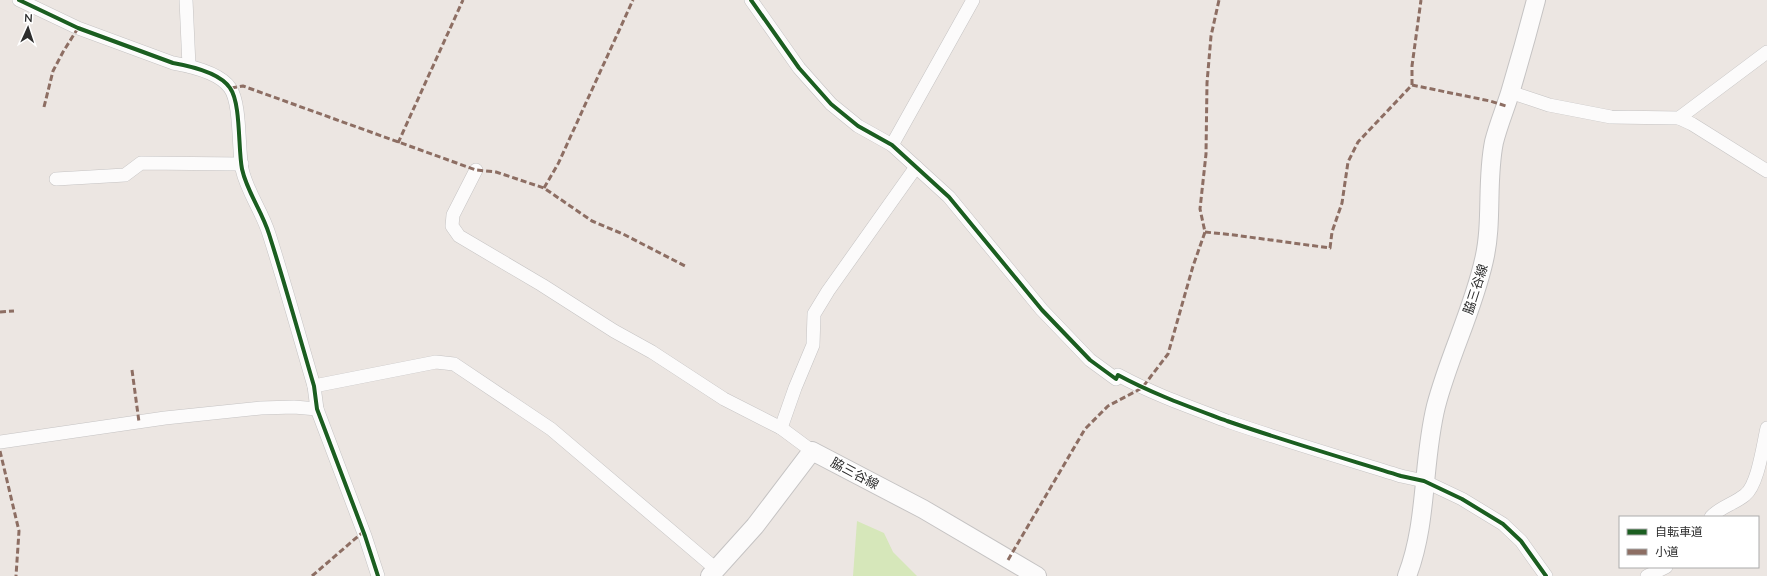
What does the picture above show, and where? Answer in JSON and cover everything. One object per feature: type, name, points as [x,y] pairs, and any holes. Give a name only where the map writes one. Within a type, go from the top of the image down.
[{"type":"main road","name":"脇三谷線","points":[[1407,576],[1418,545],[1428,442],[1436,407],[1447,369],[1477,287],[1485,259],[1488,240],[1494,142],[1536,0]]},
{"type":"main road","name":"脇三谷線","points":[[812,451],[923,509],[1037,576]]},
{"type":"main road","points":[[713,573],[755,526],[812,451]]},
{"type":"street","points":[[19,0],[78,28],[173,63],[189,66],[220,78],[231,88],[235,102],[242,164],[251,196],[268,231],[314,386],[317,409],[365,536],[378,576]]},
{"type":"street","points":[[186,0],[189,66]]},
{"type":"street","points":[[751,0],[799,68],[831,104],[858,126],[892,145],[949,197],[1042,310],[1090,360],[1116,379],[1118,375],[1142,388],[1176,403],[1265,434],[1401,476],[1424,481],[1462,499],[1503,524],[1521,541],[1546,576]]},
{"type":"street","points":[[892,145],[973,0]]},
{"type":"street","points":[[1679,118],[1767,52]]},
{"type":"street","points":[[1510,92],[1549,105],[1611,117],[1679,118],[1767,171]]},
{"type":"street","points":[[56,179],[125,175],[141,163],[242,164]]},
{"type":"street","points":[[781,428],[795,388],[813,345],[814,314],[832,284],[916,167]]},
{"type":"street","points":[[476,170],[453,215],[452,226],[459,236],[542,285],[614,331],[652,352],[724,399],[781,428],[812,451]]},
{"type":"street","points":[[314,386],[436,362],[454,364],[551,429],[713,573]]},
{"type":"street","points":[[0,442],[165,418],[261,408],[294,407],[317,409]]},
{"type":"street","points":[[1711,516],[1721,508],[1746,495],[1756,476],[1767,428]]},
{"type":"street","points":[[1647,576],[1664,568]]},
{"type":"green space","points":[[857,521],[884,533],[893,552],[917,576],[853,576]]},
{"type":"marked path","points":[[398,143],[463,0]]},
{"type":"marked path","points":[[544,188],[558,164],[633,0]]},
{"type":"marked path","points":[[1008,560],[1085,429],[1108,406],[1142,388],[1168,354],[1193,266],[1205,232],[1200,209],[1206,154],[1207,83],[1211,36],[1219,0]]},
{"type":"marked path","points":[[1412,85],[1412,66],[1421,0]]},
{"type":"marked path","points":[[44,107],[53,71],[78,28]]},
{"type":"marked path","points":[[1205,232],[1330,248],[1332,232],[1342,203],[1348,162],[1358,142],[1412,85],[1490,101],[1506,106]]},
{"type":"marked path","points":[[231,88],[243,86],[476,170],[496,172],[544,188],[592,221],[623,234],[685,266]]},
{"type":"marked path","points":[[0,312],[14,311]]},
{"type":"marked path","points":[[132,370],[139,422]]},
{"type":"marked path","points":[[0,451],[19,531],[16,576]]},
{"type":"marked path","points":[[312,576],[363,532]]},
{"type":"cycle path","points":[[19,0],[78,28],[173,63],[196,68],[212,74],[230,88],[234,95],[238,115],[241,160],[244,177],[263,217],[269,234],[314,386],[317,409],[365,536],[378,576]]},
{"type":"cycle path","points":[[751,0],[799,68],[831,104],[858,126],[892,145],[949,197],[1042,310],[1090,360],[1116,379],[1118,375],[1172,400],[1227,421],[1401,476],[1424,481],[1462,499],[1503,524],[1521,541],[1546,576]]}]
